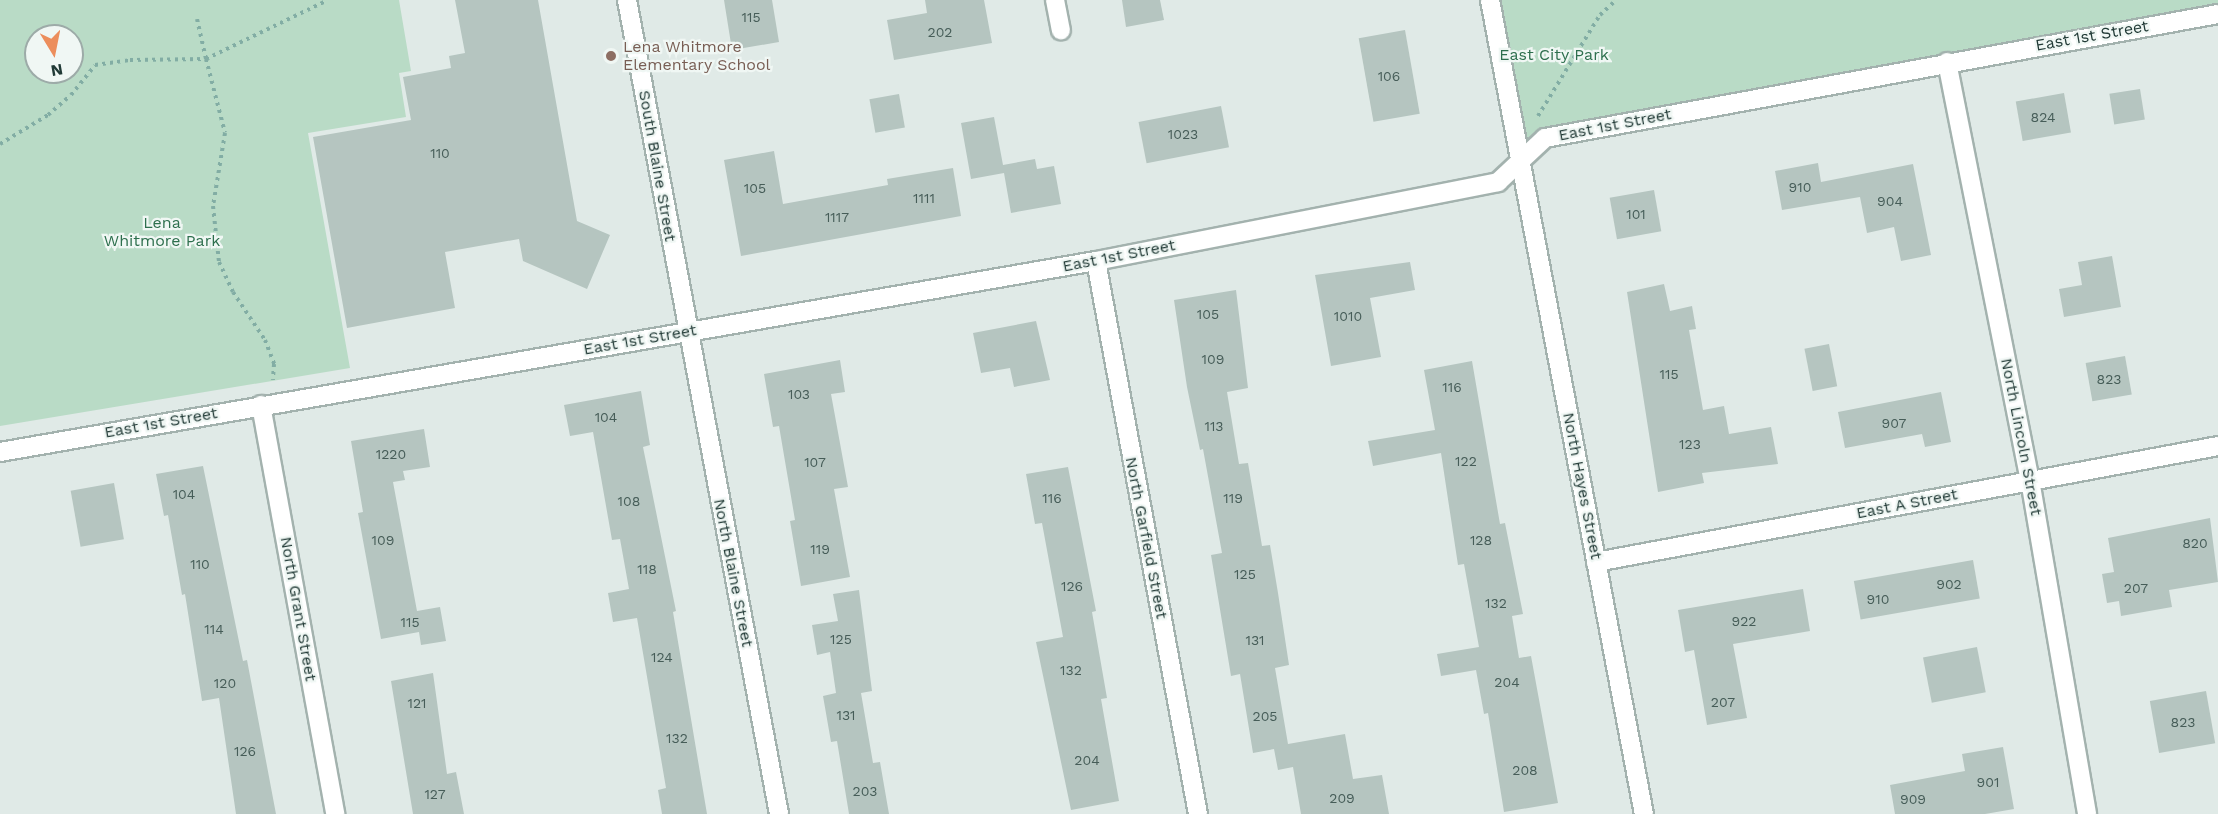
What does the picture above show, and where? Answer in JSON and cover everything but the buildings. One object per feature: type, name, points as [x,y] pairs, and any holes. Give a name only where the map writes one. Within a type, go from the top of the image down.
[{"type":"street","name":"South Blaine Street","points":[[627,0],[687,332]]},
{"type":"street","points":[[1055,0],[1061,30]]},
{"type":"street","name":"North Hayes Street","points":[[1490,0],[1644,814]]},
{"type":"street","name":"East 1st Street","points":[[0,452],[1096,261],[1498,182],[1520,158],[1545,138],[1947,62],[2218,14]]},
{"type":"street","name":"North Lincoln Street","points":[[1947,62],[2030,480],[2087,814]]},
{"type":"street","name":"North Garfield Street","points":[[1096,261],[1198,814]]},
{"type":"street","name":"North Blaine Street","points":[[687,332],[779,814]]},
{"type":"street","name":"North Grant Street","points":[[261,405],[335,814]]},
{"type":"street","name":"East A Street","points":[[1596,562],[2218,446]]},
{"type":"path","points":[[1520,158],[1548,97],[1600,15],[1616,0]]},
{"type":"path","points":[[0,144],[48,114],[71,95],[95,65],[130,60],[206,59],[324,2]]},
{"type":"path","points":[[197,19],[225,133],[213,206],[219,262],[232,292],[265,340],[276,380]]},
{"type":"green space","name":"Lena Whitmore Park","points":[[0,0],[399,0],[411,71],[399,73],[406,117],[308,133],[350,368],[0,426]]},
{"type":"green space","name":"East City Park","points":[[1490,0],[2218,0],[2218,14],[1545,138],[1520,158]]},
{"type":"place","name":"Lena Whitmore Elementary School","points":[[611,56]]}]
